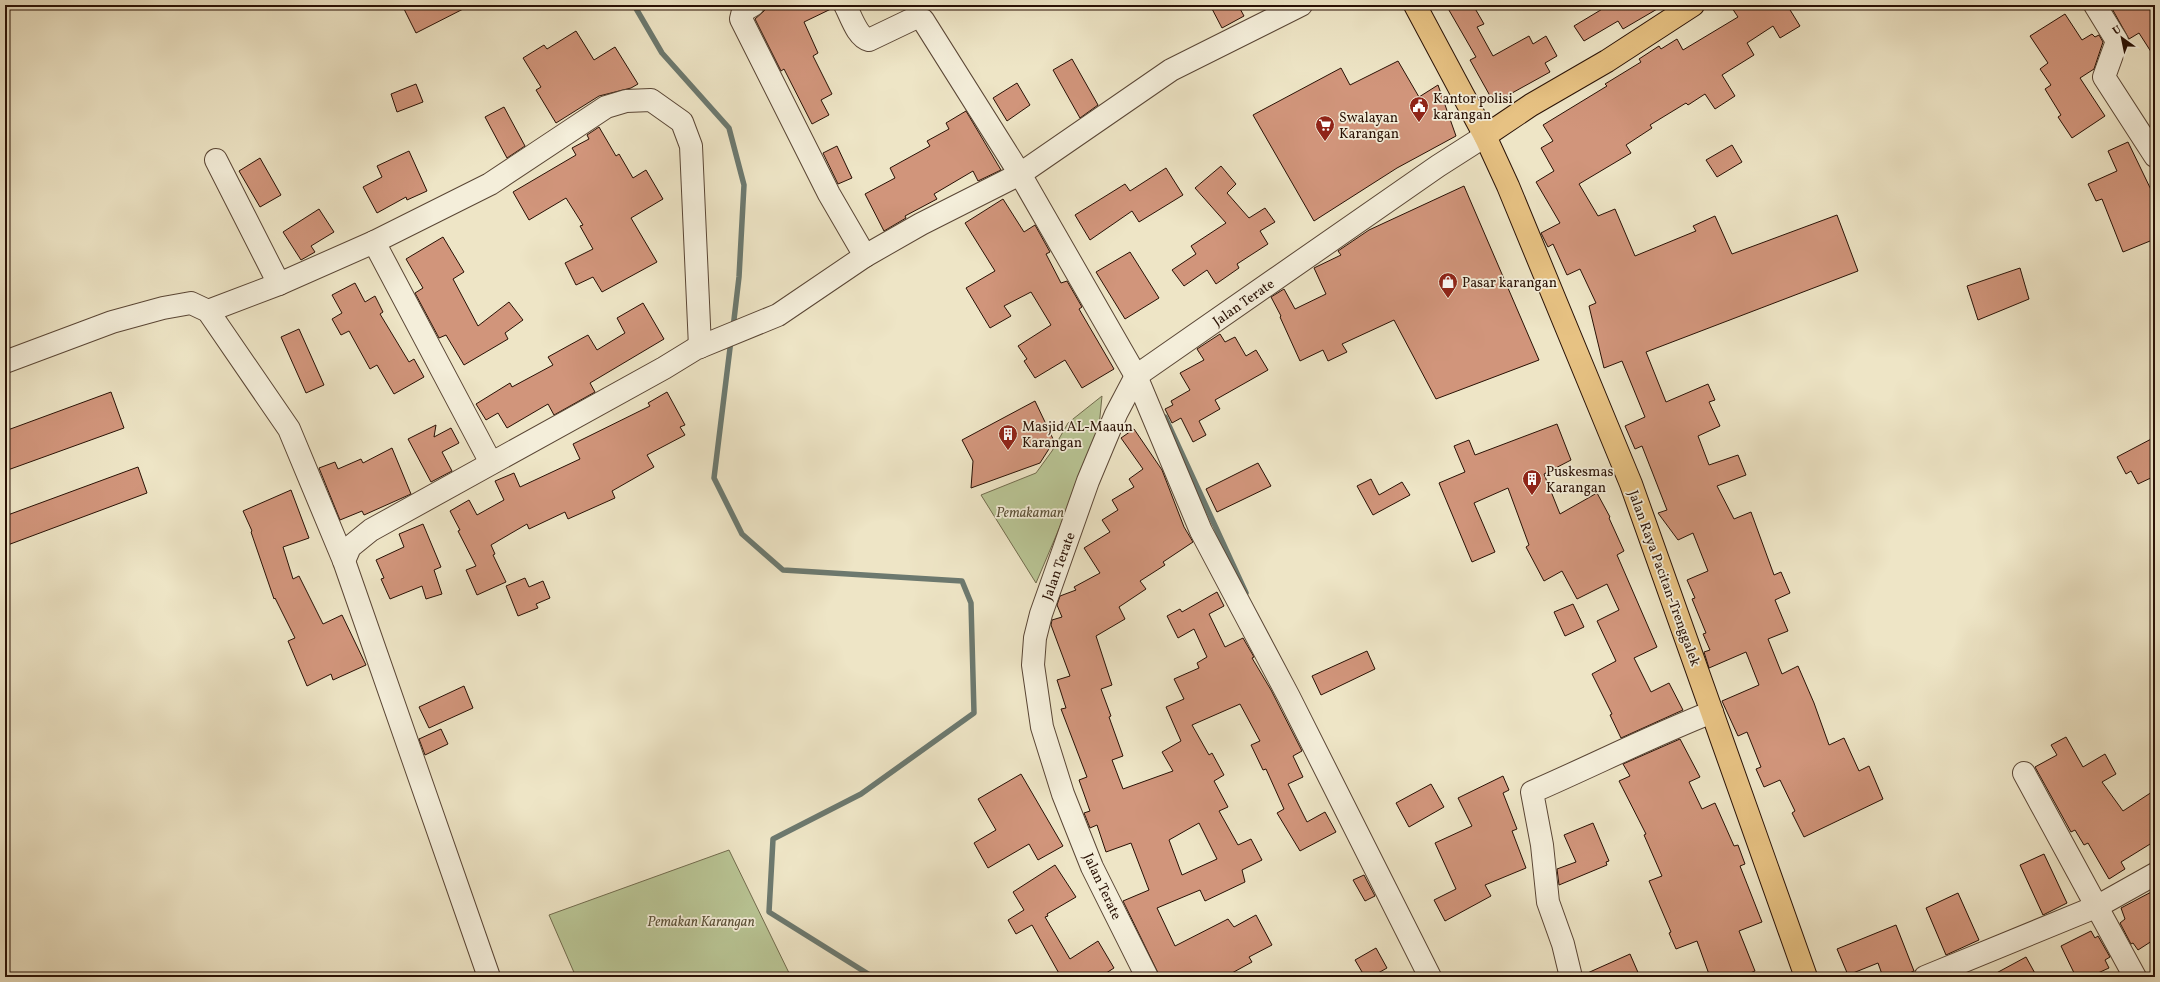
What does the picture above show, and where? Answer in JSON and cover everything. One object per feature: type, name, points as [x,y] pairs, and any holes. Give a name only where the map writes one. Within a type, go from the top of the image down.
[{"type":"highway","name":"Jalan Raya Pacitan-Trenggalek","points":[[1415,5],[1485,136],[1508,186],[1631,484],[1806,977]]},
{"type":"highway","points":[[1485,136],[1531,105],[1608,61],[1693,5]]},
{"type":"street","points":[[753,5],[743,11],[741,19],[829,194],[865,256]]},
{"type":"street","points":[[845,5],[860,34],[864,39],[869,40],[915,18],[923,20],[1020,174],[1136,376],[1201,531],[1289,697],[1430,977]]},
{"type":"street","points":[[344,561],[350,547],[360,537],[704,346],[772,318],[865,256],[921,224],[1020,174],[1171,70],[1301,5]]},
{"type":"street","points":[[2095,5],[2117,41],[2104,77],[2155,156]]},
{"type":"street","points":[[208,311],[279,284],[374,242],[490,184],[606,107],[626,101],[651,100],[682,122],[691,146],[704,346]]},
{"type":"street","name":"Jalan Terate","points":[[1147,977],[1092,867],[1063,794],[1042,727],[1033,665],[1035,638],[1041,614],[1088,481],[1116,414],[1136,376],[1438,166],[1485,136]]},
{"type":"street","points":[[216,160],[279,284]]},
{"type":"street","points":[[374,242],[491,463]]},
{"type":"street","points":[[5,362],[112,322],[163,308],[191,303],[208,311],[289,428],[344,561],[489,977]]},
{"type":"street","points":[[1571,977],[1563,944],[1548,902],[1542,845],[1532,792],[1603,761],[1674,727],[1712,712]]},
{"type":"street","points":[[2024,773],[2098,906],[2135,977]]},
{"type":"street","points":[[1925,977],[2098,906],[2155,874]]},
{"type":"green space","name":"Pemakaman","points":[[1102,396],[1098,437],[1036,583],[981,495],[1036,473],[1052,451],[1068,423]]},
{"type":"green space","name":"Pemakan Karangan","points":[[729,850],[791,977],[576,977],[549,915]]},
{"type":"building","points":[[402,5],[471,5],[416,33]]},
{"type":"building","points":[[768,5],[833,5],[833,8],[804,22],[818,53],[813,56],[832,94],[821,100],[829,115],[812,124],[784,69],[781,71],[755,19]]},
{"type":"building","points":[[1210,5],[1238,5],[1244,16],[1222,28]]},
{"type":"building","points":[[1446,5],[1473,5],[1484,24],[1477,27],[1493,56],[1529,36],[1533,44],[1546,36],[1557,56],[1545,63],[1550,72],[1494,103],[1470,60],[1476,57]]},
{"type":"building","points":[[1609,5],[1664,5],[1623,29],[1618,21],[1584,41],[1574,26]]},
{"type":"building","points":[[1730,5],[1787,5],[1800,26],[1780,38],[1773,26],[1747,43],[1754,55],[1722,75],[1735,96],[1715,109],[1705,94],[1688,105],[1686,103],[1650,125],[1652,128],[1626,145],[1631,153],[1579,184],[1598,216],[1615,209],[1635,256],[1696,231],[1693,226],[1715,216],[1732,254],[1837,215],[1858,271],[1646,352],[1666,402],[1708,384],[1715,400],[1709,402],[1720,426],[1698,436],[1709,465],[1738,455],[1746,475],[1717,486],[1734,519],[1751,512],[1774,575],[1781,572],[1790,593],[1775,600],[1788,631],[1768,639],[1782,674],[1798,666],[1814,703],[1829,745],[1844,738],[1859,771],[1869,766],[1883,799],[1804,837],[1792,813],[1795,811],[1780,780],[1764,787],[1756,769],[1761,767],[1747,732],[1738,736],[1722,701],[1759,685],[1746,652],[1709,668],[1704,652],[1710,650],[1703,634],[1706,633],[1692,599],[1695,598],[1687,580],[1708,571],[1693,533],[1678,540],[1658,513],[1667,510],[1642,446],[1635,449],[1625,426],[1645,417],[1622,361],[1604,368],[1589,306],[1596,303],[1580,269],[1567,275],[1553,244],[1548,247],[1541,233],[1560,223],[1536,182],[1554,171],[1541,148],[1553,141],[1543,125],[1607,86],[1605,84],[1641,62],[1639,59],[1659,46],[1661,49],[1677,39],[1683,50],[1738,17]]},
{"type":"building","points":[[2110,5],[2155,5],[2155,58],[2139,33],[2129,39]]},
{"type":"building","points":[[2065,14],[2082,40],[2092,34],[2095,37],[2099,35],[2103,42],[2094,69],[2080,78],[2105,116],[2072,138],[2058,117],[2061,115],[2045,89],[2051,85],[2040,69],[2048,63],[2030,36]]},
{"type":"building","points":[[576,31],[594,60],[615,47],[638,84],[631,88],[599,96],[556,123],[536,90],[541,87],[523,58],[544,45],[547,49]]},
{"type":"building","points":[[1072,59],[1098,105],[1080,118],[1053,70]]},
{"type":"building","name":"Swalayan Karangan","points":[[1398,61],[1419,97],[1438,85],[1456,136],[1397,168],[1314,221],[1253,115],[1341,68],[1350,85]]},
{"type":"building","points":[[1017,83],[1030,105],[1007,121],[993,98]]},
{"type":"building","points":[[416,84],[423,102],[397,112],[391,94]]},
{"type":"building","points":[[504,107],[525,146],[507,158],[485,117]]},
{"type":"building","points":[[966,111],[1001,170],[978,181],[973,171],[934,194],[937,199],[905,216],[906,218],[884,231],[865,194],[895,178],[890,168],[930,146],[927,141],[949,129],[946,123]]},
{"type":"building","points":[[599,127],[616,156],[619,154],[633,178],[646,170],[663,199],[631,218],[657,262],[602,292],[593,277],[576,285],[565,263],[593,249],[580,226],[583,225],[566,198],[529,220],[513,192],[576,155],[572,148],[589,139],[587,135]]},
{"type":"building","points":[[2128,142],[2155,198],[2155,239],[2123,252],[2102,199],[2096,201],[2088,184],[2117,171],[2108,151]]},
{"type":"building","points":[[1732,145],[1742,162],[1717,177],[1706,160]]},
{"type":"building","points":[[837,146],[852,178],[838,184],[823,153]]},
{"type":"building","points":[[409,151],[427,191],[407,200],[406,197],[377,213],[363,187],[382,177],[377,166]]},
{"type":"building","points":[[260,158],[281,195],[260,207],[239,171]]},
{"type":"building","points":[[1221,166],[1236,184],[1227,193],[1249,218],[1265,208],[1275,222],[1260,231],[1268,244],[1237,264],[1239,268],[1216,284],[1207,270],[1184,286],[1172,270],[1196,254],[1191,246],[1226,223],[1195,188]]},
{"type":"building","points":[[1166,168],[1183,195],[1139,222],[1132,211],[1090,240],[1075,215],[1125,184],[1130,191]]},
{"type":"building","name":"Pasar karangan","points":[[1464,186],[1539,360],[1436,399],[1394,320],[1342,344],[1347,352],[1328,361],[1323,350],[1300,361],[1280,317],[1281,316],[1271,297],[1284,289],[1295,309],[1326,294],[1314,268],[1341,255],[1338,251],[1369,230]]},
{"type":"building","points":[[1003,199],[1024,232],[1035,225],[1050,252],[1046,254],[1061,283],[1067,281],[1082,307],[1079,309],[1114,369],[1082,388],[1065,360],[1035,378],[1024,361],[1027,359],[1018,346],[1051,325],[1031,292],[1004,306],[1011,316],[990,328],[966,288],[995,271],[965,223]]},
{"type":"building","points":[[319,209],[334,232],[311,246],[315,252],[301,260],[283,232]]},
{"type":"building","points":[[443,237],[464,272],[453,279],[478,326],[509,302],[523,320],[505,333],[508,339],[464,365],[446,335],[439,338],[415,293],[423,288],[406,259]]},
{"type":"building","points":[[1130,252],[1159,298],[1125,319],[1096,272]]},
{"type":"building","points":[[2020,268],[2029,299],[1978,320],[1967,286]]},
{"type":"building","points":[[355,283],[365,302],[375,296],[383,312],[380,314],[409,362],[414,359],[424,377],[394,394],[377,365],[370,369],[349,331],[341,335],[332,319],[342,313],[332,295]]},
{"type":"building","points":[[643,303],[664,339],[590,383],[595,392],[554,415],[548,404],[507,428],[498,413],[486,420],[476,404],[510,383],[512,387],[553,365],[548,357],[588,335],[597,350],[625,333],[617,318]]},
{"type":"building","points":[[299,329],[324,385],[306,393],[281,337]]},
{"type":"building","points":[[1220,334],[1225,342],[1235,337],[1246,356],[1256,350],[1268,370],[1215,400],[1220,409],[1199,421],[1206,435],[1193,442],[1181,418],[1172,423],[1165,409],[1173,405],[1171,401],[1190,390],[1180,373],[1204,360],[1197,349]]},
{"type":"building","points":[[111,392],[124,428],[5,471],[5,431]]},
{"type":"building","points":[[667,392],[685,425],[680,427],[685,435],[647,455],[654,467],[612,491],[615,498],[568,519],[565,512],[529,529],[527,524],[491,545],[495,554],[493,555],[506,582],[477,595],[466,570],[476,566],[458,531],[460,530],[450,511],[469,500],[477,515],[504,500],[495,481],[514,473],[520,487],[580,459],[573,444],[650,406],[648,403]]},
{"type":"building","name":"Masjid AL-Maaun Karangan","points":[[1035,401],[1054,441],[1040,463],[971,488],[973,461],[962,440]]},
{"type":"building","points":[[1557,424],[1571,460],[1544,474],[1560,514],[1597,493],[1610,517],[1609,518],[1624,551],[1617,555],[1657,647],[1634,658],[1651,692],[1669,683],[1683,710],[1621,738],[1610,715],[1612,714],[1592,674],[1616,661],[1597,621],[1619,610],[1607,584],[1577,599],[1562,571],[1544,581],[1526,547],[1529,545],[1508,488],[1474,503],[1495,552],[1472,562],[1439,483],[1465,472],[1454,446],[1469,440],[1475,455]]},
{"type":"building","points":[[436,425],[434,437],[451,428],[459,443],[442,452],[452,471],[431,482],[408,439]]},
{"type":"building","points":[[1134,429],[1162,470],[1184,527],[1193,542],[1163,562],[1165,565],[1140,581],[1146,589],[1119,607],[1125,619],[1096,636],[1112,685],[1101,689],[1123,756],[1112,760],[1123,789],[1173,771],[1162,752],[1181,741],[1166,707],[1184,699],[1174,679],[1199,668],[1197,663],[1207,657],[1194,629],[1178,638],[1167,616],[1180,609],[1182,612],[1217,592],[1224,606],[1209,614],[1225,647],[1243,638],[1254,657],[1252,658],[1271,690],[1302,751],[1293,756],[1303,777],[1288,784],[1307,822],[1325,812],[1336,832],[1300,851],[1277,813],[1284,809],[1266,769],[1263,770],[1251,745],[1260,741],[1240,704],[1192,725],[1209,755],[1212,753],[1224,775],[1214,781],[1228,807],[1219,811],[1238,845],[1251,839],[1262,860],[1242,870],[1245,882],[1205,901],[1200,890],[1157,908],[1175,946],[1228,919],[1234,927],[1256,915],[1272,945],[1249,957],[1252,962],[1232,973],[1234,977],[1160,977],[1123,901],[1149,890],[1131,843],[1106,852],[1097,825],[1090,828],[1084,813],[1090,811],[1079,780],[1087,777],[1061,709],[1066,708],[1057,680],[1070,676],[1051,625],[1052,620],[1062,617],[1057,605],[1060,596],[1076,590],[1074,587],[1100,573],[1084,548],[1110,532],[1102,520],[1118,510],[1112,500],[1134,487],[1129,479],[1143,469],[1121,438]],"holes":[[[1199,823],[1217,859],[1182,875],[1169,840]]]},
{"type":"building","points":[[2155,437],[2155,476],[2138,484],[2131,471],[2126,474],[2117,457]]},
{"type":"building","points":[[392,448],[411,494],[364,515],[362,511],[340,520],[319,468],[335,462],[338,469],[361,459],[363,463]]},
{"type":"building","points":[[1258,463],[1271,486],[1217,512],[1206,489]]},
{"type":"building","points":[[138,467],[147,493],[5,546],[5,516]]},
{"type":"building","points":[[1371,479],[1379,495],[1402,482],[1410,495],[1373,515],[1357,486]]},
{"type":"building","points":[[291,490],[309,538],[283,547],[293,579],[299,576],[323,624],[342,615],[366,665],[333,680],[331,674],[307,686],[288,641],[295,638],[275,598],[274,599],[251,532],[252,531],[243,511]]},
{"type":"building","points":[[423,524],[441,567],[434,570],[442,594],[426,599],[422,586],[390,599],[381,579],[384,578],[376,560],[404,547],[399,534]]},
{"type":"building","points":[[525,578],[529,587],[543,581],[550,598],[536,604],[538,608],[518,616],[506,586]]},
{"type":"building","points":[[1573,604],[1584,627],[1565,636],[1554,612]]},
{"type":"building","points":[[1367,651],[1375,669],[1321,695],[1312,676]]},
{"type":"building","points":[[464,686],[473,708],[429,728],[419,707]]},
{"type":"building","points":[[441,729],[448,744],[425,755],[419,739]]},
{"type":"building","points":[[2066,737],[2083,767],[2105,754],[2116,774],[2102,782],[2123,811],[2155,790],[2155,841],[2121,862],[2125,869],[2109,879],[2088,843],[2084,845],[2075,830],[2071,832],[2035,767],[2057,755],[2051,745]]},
{"type":"building","points":[[1680,739],[1700,777],[1689,782],[1702,809],[1715,803],[1734,846],[1738,845],[1745,864],[1740,866],[1762,922],[1739,931],[1755,971],[1740,977],[1710,977],[1697,941],[1676,949],[1669,933],[1671,932],[1649,881],[1662,876],[1644,835],[1646,834],[1619,781],[1630,776],[1623,764]]},
{"type":"building","points":[[1021,774],[1063,846],[1038,860],[1029,844],[988,868],[974,843],[996,830],[978,799]]},
{"type":"building","points":[[1503,776],[1509,790],[1503,793],[1517,829],[1512,831],[1526,868],[1485,885],[1491,896],[1445,921],[1434,900],[1456,889],[1435,843],[1472,826],[1458,798]]},
{"type":"building","points":[[1431,784],[1444,807],[1409,827],[1396,803]]},
{"type":"building","points":[[1593,823],[1609,861],[1606,862],[1607,865],[1559,885],[1557,869],[1576,862],[1564,835]]},
{"type":"building","points":[[2044,854],[2067,903],[2043,915],[2020,865]]},
{"type":"building","points":[[1055,865],[1076,897],[1047,914],[1048,916],[1045,917],[1070,959],[1098,941],[1114,968],[1100,977],[1061,977],[1032,925],[1016,934],[1008,920],[1024,910],[1013,892]]},
{"type":"building","points":[[1364,875],[1375,896],[1365,901],[1353,880]]},
{"type":"building","points":[[2155,890],[2155,939],[2138,950],[2133,943],[2131,944],[2120,923],[2125,919],[2121,908]]},
{"type":"building","points":[[1958,893],[1979,940],[1946,955],[1926,908]]},
{"type":"building","points":[[1896,925],[1914,971],[1900,977],[1883,977],[1878,963],[1848,975],[1837,949]]},
{"type":"building","points":[[2091,931],[2095,938],[2098,936],[2110,957],[2105,960],[2109,968],[2089,977],[2076,977],[2061,946]]},
{"type":"building","points":[[1376,948],[1387,968],[1371,977],[1365,977],[1355,960]]},
{"type":"building","points":[[1630,954],[1640,977],[1583,977],[1583,975]]},
{"type":"building","points":[[2026,957],[2037,977],[1989,977]]},
{"type":"waterway","points":[[634,5],[662,53],[729,128],[744,185],[739,277],[733,328]]},
{"type":"waterway","points":[[731,340],[714,478],[742,534],[783,570],[962,581],[971,603],[974,713],[861,794],[773,839],[769,912],[873,977]]},
{"type":"waterway","points":[[1165,417],[1246,593]]},
{"type":"place","name":"Kantor polisi karangan","points":[[1419,123]]},
{"type":"place","name":"Swalayan Karangan","points":[[1325,142]]},
{"type":"place","name":"Pasar karangan","points":[[1448,299]]},
{"type":"place","name":"Masjid AL-Maaun Karangan","points":[[1008,451]]},
{"type":"place","name":"Puskesmas Karangan","points":[[1532,496]]}]
